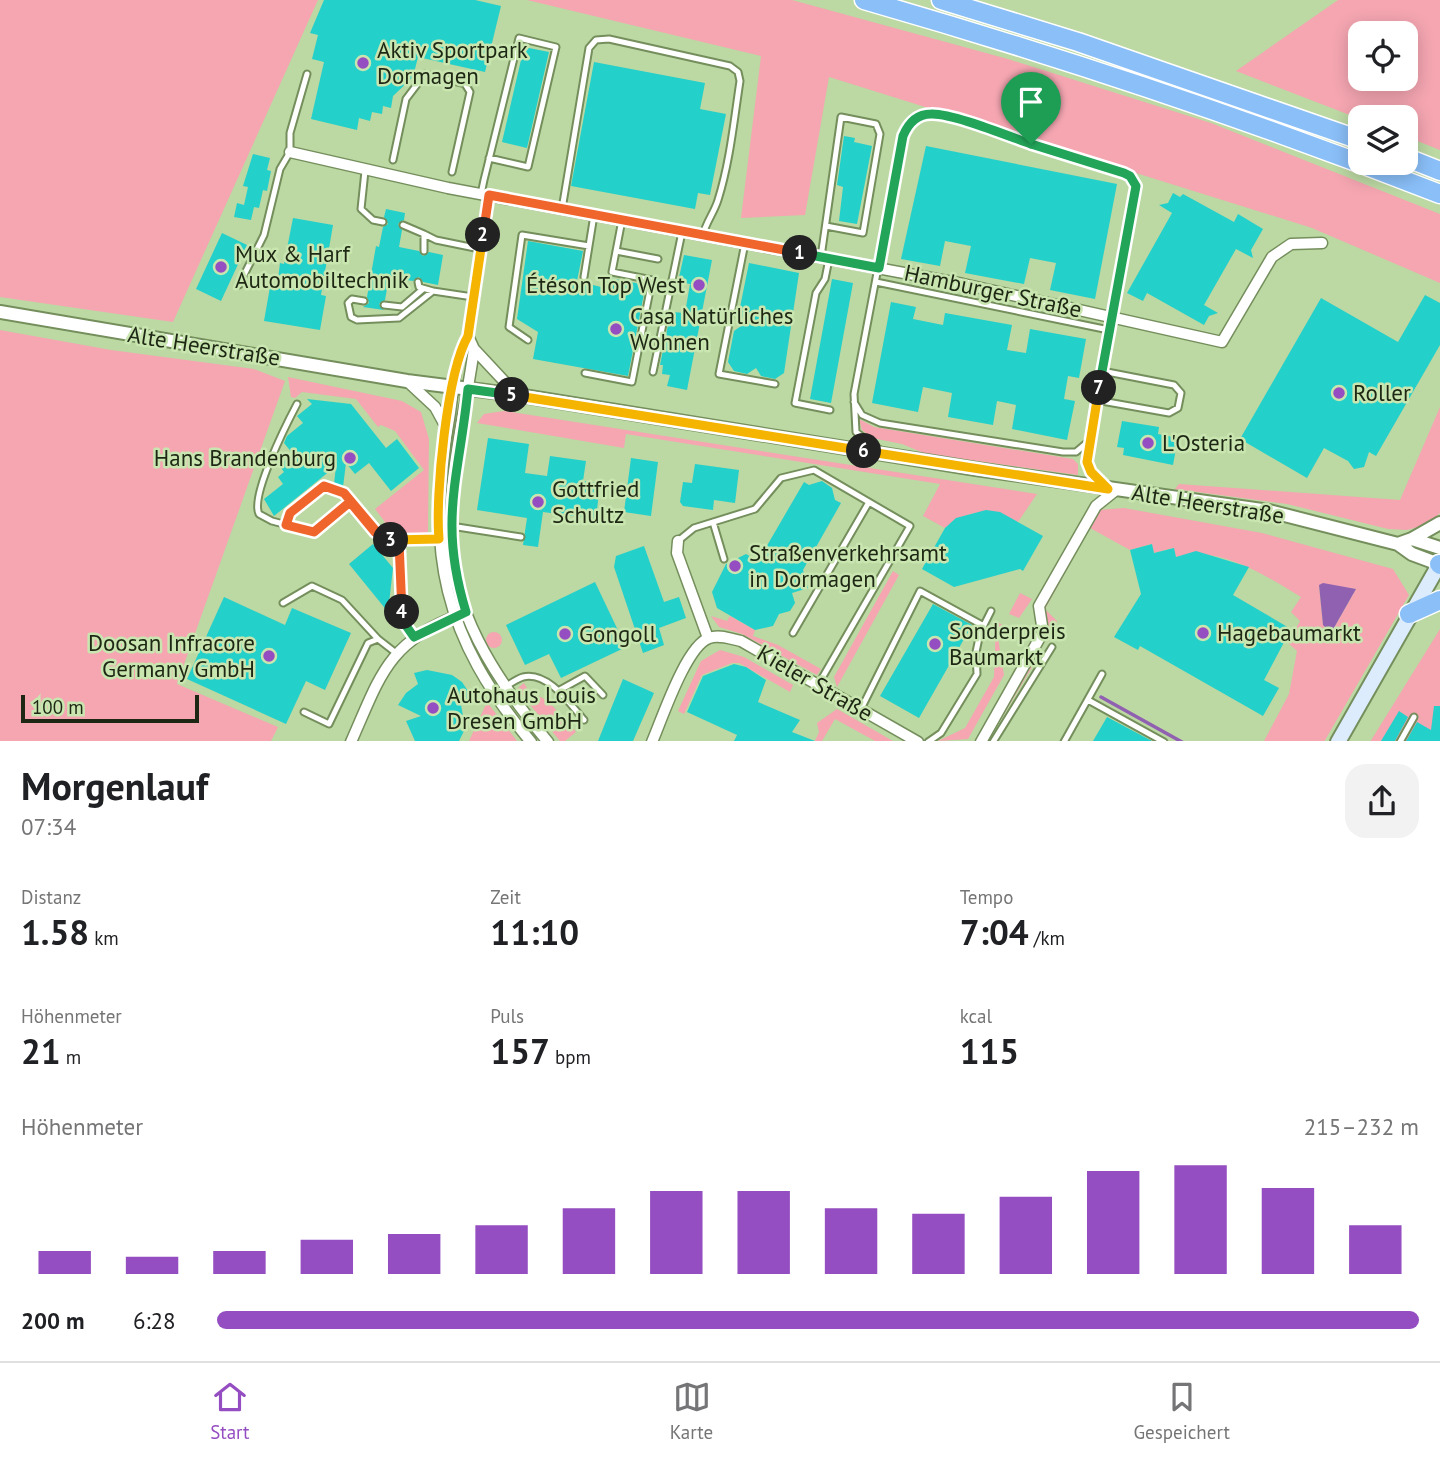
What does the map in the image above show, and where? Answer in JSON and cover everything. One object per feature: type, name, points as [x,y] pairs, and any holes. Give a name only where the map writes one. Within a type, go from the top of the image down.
[{"type":"highway","points":[[864,0],[1070,61],[1242,119],[1440,194]]},
{"type":"highway","points":[[942,0],[1102,50],[1348,136]]},
{"type":"highway","points":[[1418,162],[1440,171]]},
{"type":"highway","points":[[1409,614],[1440,600]]},
{"type":"main road","points":[[1338,741],[1440,564]]},
{"type":"street","name":"Hamburger Straße","points":[[290,152],[365,171],[485,195],[879,268],[1112,316],[1222,342],[1272,257],[1291,244],[1322,243]]},
{"type":"street","points":[[485,195],[468,336],[460,350],[447,429],[439,539],[454,617],[494,695],[531,741]]},
{"type":"street","name":"Alte Heerstraße","points":[[0,312],[407,381],[517,395],[1112,490],[1269,511],[1398,544],[1412,554],[1440,564]]},
{"type":"street","points":[[468,336],[474,349],[517,395]]},
{"type":"street","points":[[474,349],[453,481],[449,526],[452,560],[475,636],[505,688],[548,741]]},
{"type":"street","points":[[407,381],[435,407],[447,429]]},
{"type":"street","points":[[981,741],[1043,632],[1039,606],[1096,506],[1112,490]]},
{"type":"street","points":[[1398,544],[1440,523]]},
{"type":"street","points":[[1412,538],[1440,548]]},
{"type":"street","points":[[652,741],[694,649],[708,638],[677,552],[678,541]]},
{"type":"street","points":[[351,741],[385,667],[396,653],[414,637],[466,612]]},
{"type":"street","name":"Kieler Straße","points":[[708,638],[723,636],[741,641],[915,741]]},
{"type":"lane","points":[[485,195],[489,158],[519,38],[556,47],[528,167],[489,158]]},
{"type":"lane","points":[[562,209],[569,154],[589,48],[596,40],[609,38],[730,66],[738,72],[740,81],[718,203],[706,222],[703,235]]},
{"type":"lane","points":[[239,285],[264,234],[280,169],[290,152],[290,133],[307,74]]},
{"type":"lane","points":[[393,160],[407,99],[425,74],[465,84],[470,92],[452,172]]},
{"type":"lane","points":[[898,457],[873,446],[856,432],[854,402],[903,136],[912,121],[929,113],[1130,176],[1136,186],[1089,441],[1088,468],[1112,490]]},
{"type":"lane","points":[[826,226],[863,233],[880,134],[876,124],[841,117],[824,221],[825,279],[816,293],[795,403],[830,410]]},
{"type":"lane","points":[[365,171],[361,209],[373,220],[383,222]]},
{"type":"lane","points":[[584,277],[594,215]]},
{"type":"lane","points":[[585,373],[632,382],[653,280],[612,272],[622,220]]},
{"type":"lane","points":[[403,225],[436,240],[480,249]]},
{"type":"lane","points":[[653,372],[682,232]]},
{"type":"lane","points":[[424,234],[424,251]]},
{"type":"lane","points":[[528,340],[509,327],[522,235],[589,246]]},
{"type":"lane","points":[[745,243],[719,374],[775,384]]},
{"type":"lane","points":[[616,251],[659,259]]},
{"type":"lane","points":[[418,282],[423,289],[473,297]]},
{"type":"lane","points":[[876,282],[1109,330]]},
{"type":"lane","points":[[384,305],[402,307],[423,289]]},
{"type":"lane","points":[[364,301],[352,299],[348,310],[357,320],[399,318],[433,291]]},
{"type":"lane","points":[[1096,400],[1169,413],[1178,408],[1181,393],[1174,385],[1102,371]]},
{"type":"lane","points":[[854,402],[862,415],[880,424],[1063,452],[1076,452],[1089,441]]},
{"type":"lane","points":[[297,404],[278,439],[256,502],[259,514],[314,532],[350,502]]},
{"type":"lane","points":[[678,541],[694,528],[755,509],[781,478],[814,470],[910,526],[818,685]]},
{"type":"lane","points":[[286,525],[290,513],[324,486],[344,493],[375,532],[399,542],[450,538]]},
{"type":"lane","points":[[793,633],[869,502]]},
{"type":"lane","points":[[713,522],[724,559]]},
{"type":"lane","points":[[438,524],[521,537]]},
{"type":"lane","points":[[399,542],[402,620],[414,637]]},
{"type":"lane","points":[[282,603],[312,586],[342,600],[378,639],[396,653]]},
{"type":"lane","points":[[861,709],[920,591],[982,625]]},
{"type":"lane","points":[[928,741],[941,733],[977,674],[976,652],[982,625],[991,611]]},
{"type":"lane","points":[[304,712],[329,724],[368,643],[378,639]]},
{"type":"lane","points":[[993,741],[1052,647]]},
{"type":"lane","points":[[1064,741],[1102,674]]},
{"type":"lane","points":[[558,691],[585,676],[603,695]]},
{"type":"lane","points":[[494,695],[522,677],[531,677],[558,691],[584,720]]},
{"type":"lane","points":[[1088,700],[1164,741]]},
{"type":"lane","points":[[1400,741],[1414,717]]},
{"type":"shaded area","points":[[0,0],[318,0],[173,322],[0,297]]},
{"type":"shaded area","points":[[527,0],[792,0],[1008,59],[1211,123],[1440,214],[1440,283],[1312,228],[829,77],[805,215],[741,218],[761,56]]},
{"type":"shaded area","points":[[1338,0],[1440,0],[1440,150],[1418,141],[1418,105],[1348,105],[1348,114],[1236,71]]},
{"type":"shaded area","points":[[0,330],[111,350],[254,369],[285,381],[177,684],[278,727],[271,741],[0,741]]},
{"type":"shaded area","points":[[288,377],[402,401],[421,412],[429,439],[428,533],[402,537],[379,528],[385,522],[375,509],[424,470],[395,431],[381,425],[378,427],[356,399],[302,392],[295,398],[291,397]]},
{"type":"shaded area","points":[[1440,407],[1440,513],[1429,524],[1407,530],[1388,529],[1287,504],[1175,489],[1179,484],[1400,500]]},
{"type":"shaded area","points":[[504,411],[1037,494],[1018,522],[999,514],[980,512],[962,517],[945,528],[923,516],[940,484],[626,434],[624,448],[477,423],[484,414]]},
{"type":"shaded area","points":[[859,419],[874,427],[1073,459],[1078,464],[1078,475],[926,454],[902,444],[872,438],[862,430]]},
{"type":"shaded area","points":[[1124,508],[1262,533],[1393,569],[1409,595],[1325,741],[1264,741],[1289,694],[1297,651],[1288,643],[1300,621],[1291,612],[1301,597],[1241,564],[1209,555],[1176,557],[1173,548],[1154,553],[1151,544],[1130,550],[1090,528],[1045,609],[1057,621],[1051,641],[1046,638],[1048,630],[1043,606],[1098,510]],"holes":[[[1319,585],[1356,589],[1331,633],[1323,625]]]},
{"type":"shaded area","points":[[893,571],[899,575],[837,687],[834,677]]},
{"type":"shaded area","points":[[1323,583],[1356,589],[1331,633],[1323,625],[1319,585]]},
{"type":"shaded area","points":[[1020,593],[1032,599],[1019,618],[1009,614]]},
{"type":"shaded area","points":[[711,616],[727,621],[730,616],[755,630],[753,636],[778,645],[821,669],[817,675],[742,634],[719,627]]},
{"type":"shaded area","points":[[996,621],[1004,626],[998,638],[1004,675],[968,739],[938,741],[965,728],[994,677]]},
{"type":"shaded area","points":[[1440,629],[1440,741],[1371,741]]},
{"type":"shaded area","points":[[494,632],[500,634],[500,646],[494,648],[488,646],[486,640],[488,634]]},
{"type":"shaded area","points":[[720,650],[744,657],[793,685],[790,692],[739,663],[732,663],[702,675],[684,714],[678,711],[701,661]]},
{"type":"shaded area","points":[[1037,653],[1043,655],[1037,666],[1032,667],[988,741]]},
{"type":"shaded area","points":[[524,683],[528,690],[548,701],[576,732],[565,741],[560,741],[517,689]]},
{"type":"shaded area","points":[[487,702],[517,741],[469,741]]},
{"type":"shaded area","points":[[837,709],[893,741],[875,741],[835,719],[822,741],[815,741],[819,732],[817,723]]},
{"type":"building","name":"Aktiv Sportpark Dormagen","points":[[324,0],[475,0],[501,6],[485,72],[418,57],[413,77],[393,96],[391,108],[383,106],[382,114],[372,112],[370,121],[359,118],[357,130],[311,119],[324,62],[312,59],[318,35],[310,33]]},
{"type":"building","points":[[524,47],[549,52],[527,148],[502,142]]},
{"type":"building","points":[[594,62],[705,83],[700,109],[726,114],[710,195],[698,193],[695,209],[571,186]]},
{"type":"building","points":[[844,136],[855,138],[854,142],[872,146],[857,224],[839,221],[843,187],[837,185]]},
{"type":"building","points":[[926,146],[1117,184],[1095,299],[1050,290],[1056,263],[1030,258],[1024,284],[965,273],[971,246],[945,241],[940,266],[901,259]]},
{"type":"building","points":[[253,154],[270,158],[267,170],[271,171],[267,191],[263,190],[259,208],[254,207],[251,220],[234,217],[237,203],[244,205],[248,187],[243,186]]},
{"type":"building","points":[[1173,193],[1180,197],[1183,194],[1234,222],[1238,214],[1263,229],[1251,250],[1253,258],[1236,249],[1204,305],[1218,313],[1209,316],[1204,325],[1147,293],[1143,301],[1127,293],[1172,213],[1159,205],[1168,203]]},
{"type":"building","points":[[386,209],[405,213],[404,220],[398,224],[402,230],[399,247],[419,251],[423,256],[429,252],[443,255],[438,285],[423,282],[419,277],[413,281],[389,277],[385,300],[379,304],[384,310],[363,307],[369,303],[367,297],[376,246],[379,247],[383,227],[388,224],[384,217]]},
{"type":"building","points":[[293,218],[333,225],[321,295],[326,296],[320,330],[264,321],[270,287],[277,288],[280,263],[284,264]]},
{"type":"building","name":"Mux & Harf Automobiltechnik","points":[[222,233],[247,245],[221,301],[196,289]]},
{"type":"building","points":[[528,241],[583,251],[577,281],[601,287],[605,277],[636,283],[645,288],[628,376],[533,359],[538,332],[517,319]]},
{"type":"building","points":[[684,255],[712,260],[687,390],[667,386],[670,375],[662,374],[663,365],[660,365],[669,320],[673,312],[685,313],[690,284],[678,282]]},
{"type":"building","points":[[749,263],[799,273],[784,373],[775,379],[761,376],[756,368],[747,374],[734,371],[728,362],[734,331],[751,319],[738,317]]},
{"type":"building","points":[[832,279],[853,283],[831,403],[810,399]]},
{"type":"building","name":"Roller","points":[[1425,295],[1440,303],[1440,345],[1376,456],[1369,452],[1364,467],[1354,469],[1348,461],[1324,448],[1307,478],[1240,439],[1321,298],[1398,342]]},
{"type":"building","points":[[891,302],[916,307],[913,319],[943,325],[945,313],[1012,325],[1007,350],[1026,353],[1030,329],[1086,339],[1079,378],[1068,376],[1064,399],[1075,401],[1067,440],[1012,429],[1016,405],[997,401],[993,425],[948,417],[952,393],[923,387],[918,412],[872,403]]},
{"type":"building","name":"Hans Brandenburg","points":[[307,399],[351,404],[386,448],[397,439],[419,468],[391,491],[369,463],[355,474],[346,463],[343,487],[334,484],[336,466],[274,516],[264,499],[283,484],[278,477],[284,472],[279,465],[293,454],[284,443],[287,436],[303,423],[297,416],[312,404]]},
{"type":"building","name":"L'Osteria","points":[[1122,421],[1159,427],[1158,434],[1178,438],[1173,465],[1123,455],[1124,448],[1117,447]]},
{"type":"building","name":"Gottfried Schultz","points":[[488,438],[529,444],[525,473],[547,476],[550,456],[586,461],[583,481],[600,483],[596,519],[543,512],[538,547],[523,545],[527,518],[477,510]]},
{"type":"building","points":[[631,458],[658,462],[651,516],[624,512]]},
{"type":"building","points":[[695,464],[739,470],[735,503],[714,500],[713,510],[683,506],[680,502],[683,482],[692,483]]},
{"type":"building","points":[[822,481],[832,488],[835,500],[841,503],[803,570],[808,588],[792,593],[795,603],[790,611],[779,614],[773,626],[755,630],[717,608],[712,592],[726,564],[746,554],[758,561],[804,482],[809,485]]},
{"type":"building","points":[[986,510],[1000,512],[1043,536],[1023,571],[1020,569],[954,587],[922,569],[945,528],[956,518]]},
{"type":"building","points":[[373,544],[393,568],[388,612],[349,564]]},
{"type":"building","name":"Hagebaumarkt","points":[[1152,544],[1154,553],[1174,548],[1176,557],[1196,551],[1249,567],[1233,595],[1291,629],[1264,680],[1279,688],[1263,716],[1140,646],[1138,650],[1114,637],[1141,594],[1130,550]]},
{"type":"building","points":[[644,546],[664,602],[679,597],[686,618],[659,628],[664,645],[643,653],[614,567],[616,556]]},
{"type":"building","name":"Gongoll","points":[[595,582],[624,643],[622,649],[561,678],[549,654],[525,665],[506,625]]},
{"type":"building","name":"Doosan Infracore Germany GmbH","points":[[224,597],[285,625],[292,608],[351,633],[325,690],[306,681],[286,724],[187,679]]},
{"type":"building","name":"Sonderpreis Baumarkt","points":[[933,604],[972,625],[919,718],[880,696]]},
{"type":"building","points":[[734,664],[746,667],[766,680],[758,702],[800,720],[792,732],[815,741],[734,741],[737,735],[687,712],[703,676]]},
{"type":"building","name":"Autohaus Louis Dresen GmbH","points":[[427,670],[452,675],[462,682],[474,700],[461,705],[463,716],[460,730],[464,731],[459,741],[415,741],[406,721],[421,716],[398,705],[406,693],[418,684],[414,673]]},
{"type":"building","points":[[623,679],[654,693],[633,741],[598,741]]},
{"type":"building","points":[[1434,706],[1440,706],[1440,741],[1406,741],[1417,722],[1431,730]]},
{"type":"building","points":[[1399,711],[1408,717],[1395,741],[1381,741]]},
{"type":"building","points":[[1107,717],[1152,741],[1093,741]]},
{"type":"waterway","points":[[1101,697],[1180,741]]},
{"type":"place","name":"Aktiv Sportpark Dormagen","points":[[363,63]]},
{"type":"place","name":"Mux & Harf Automobiltechnik","points":[[221,267]]},
{"type":"place","name":"Étéson Top West","points":[[699,285]]},
{"type":"place","name":"Casa Natürliches Wohnen","points":[[616,329]]},
{"type":"place","name":"Roller","points":[[1339,393]]},
{"type":"place","name":"L'Osteria","points":[[1148,443]]},
{"type":"place","name":"Hans Brandenburg","points":[[350,458]]},
{"type":"place","name":"Gottfried Schultz","points":[[538,502]]},
{"type":"place","name":"Straßenverkehrsamt in Dormagen","points":[[735,566]]},
{"type":"place","name":"Hagebaumarkt","points":[[1203,633]]},
{"type":"place","name":"Gongoll","points":[[565,634]]},
{"type":"place","name":"Sonderpreis Baumarkt","points":[[935,644]]},
{"type":"place","name":"Doosan Infracore Germany GmbH","points":[[269,656]]},
{"type":"place","name":"Autohaus Louis Dresen GmbH","points":[[433,708]]},
{"type":"route","points":[[1031,144],[938,114],[929,113],[912,121],[903,136],[879,268],[489,195],[468,336],[460,350],[453,387],[438,504],[439,539],[399,542],[381,537],[350,502],[314,532],[286,525],[290,513],[324,486],[344,493],[350,502],[375,532],[381,537],[389,540],[399,542],[402,620],[414,637],[466,612],[452,560],[449,526],[453,481],[468,389],[1108,489],[1091,472],[1087,462],[1135,181],[1124,173],[1031,144]]}]
